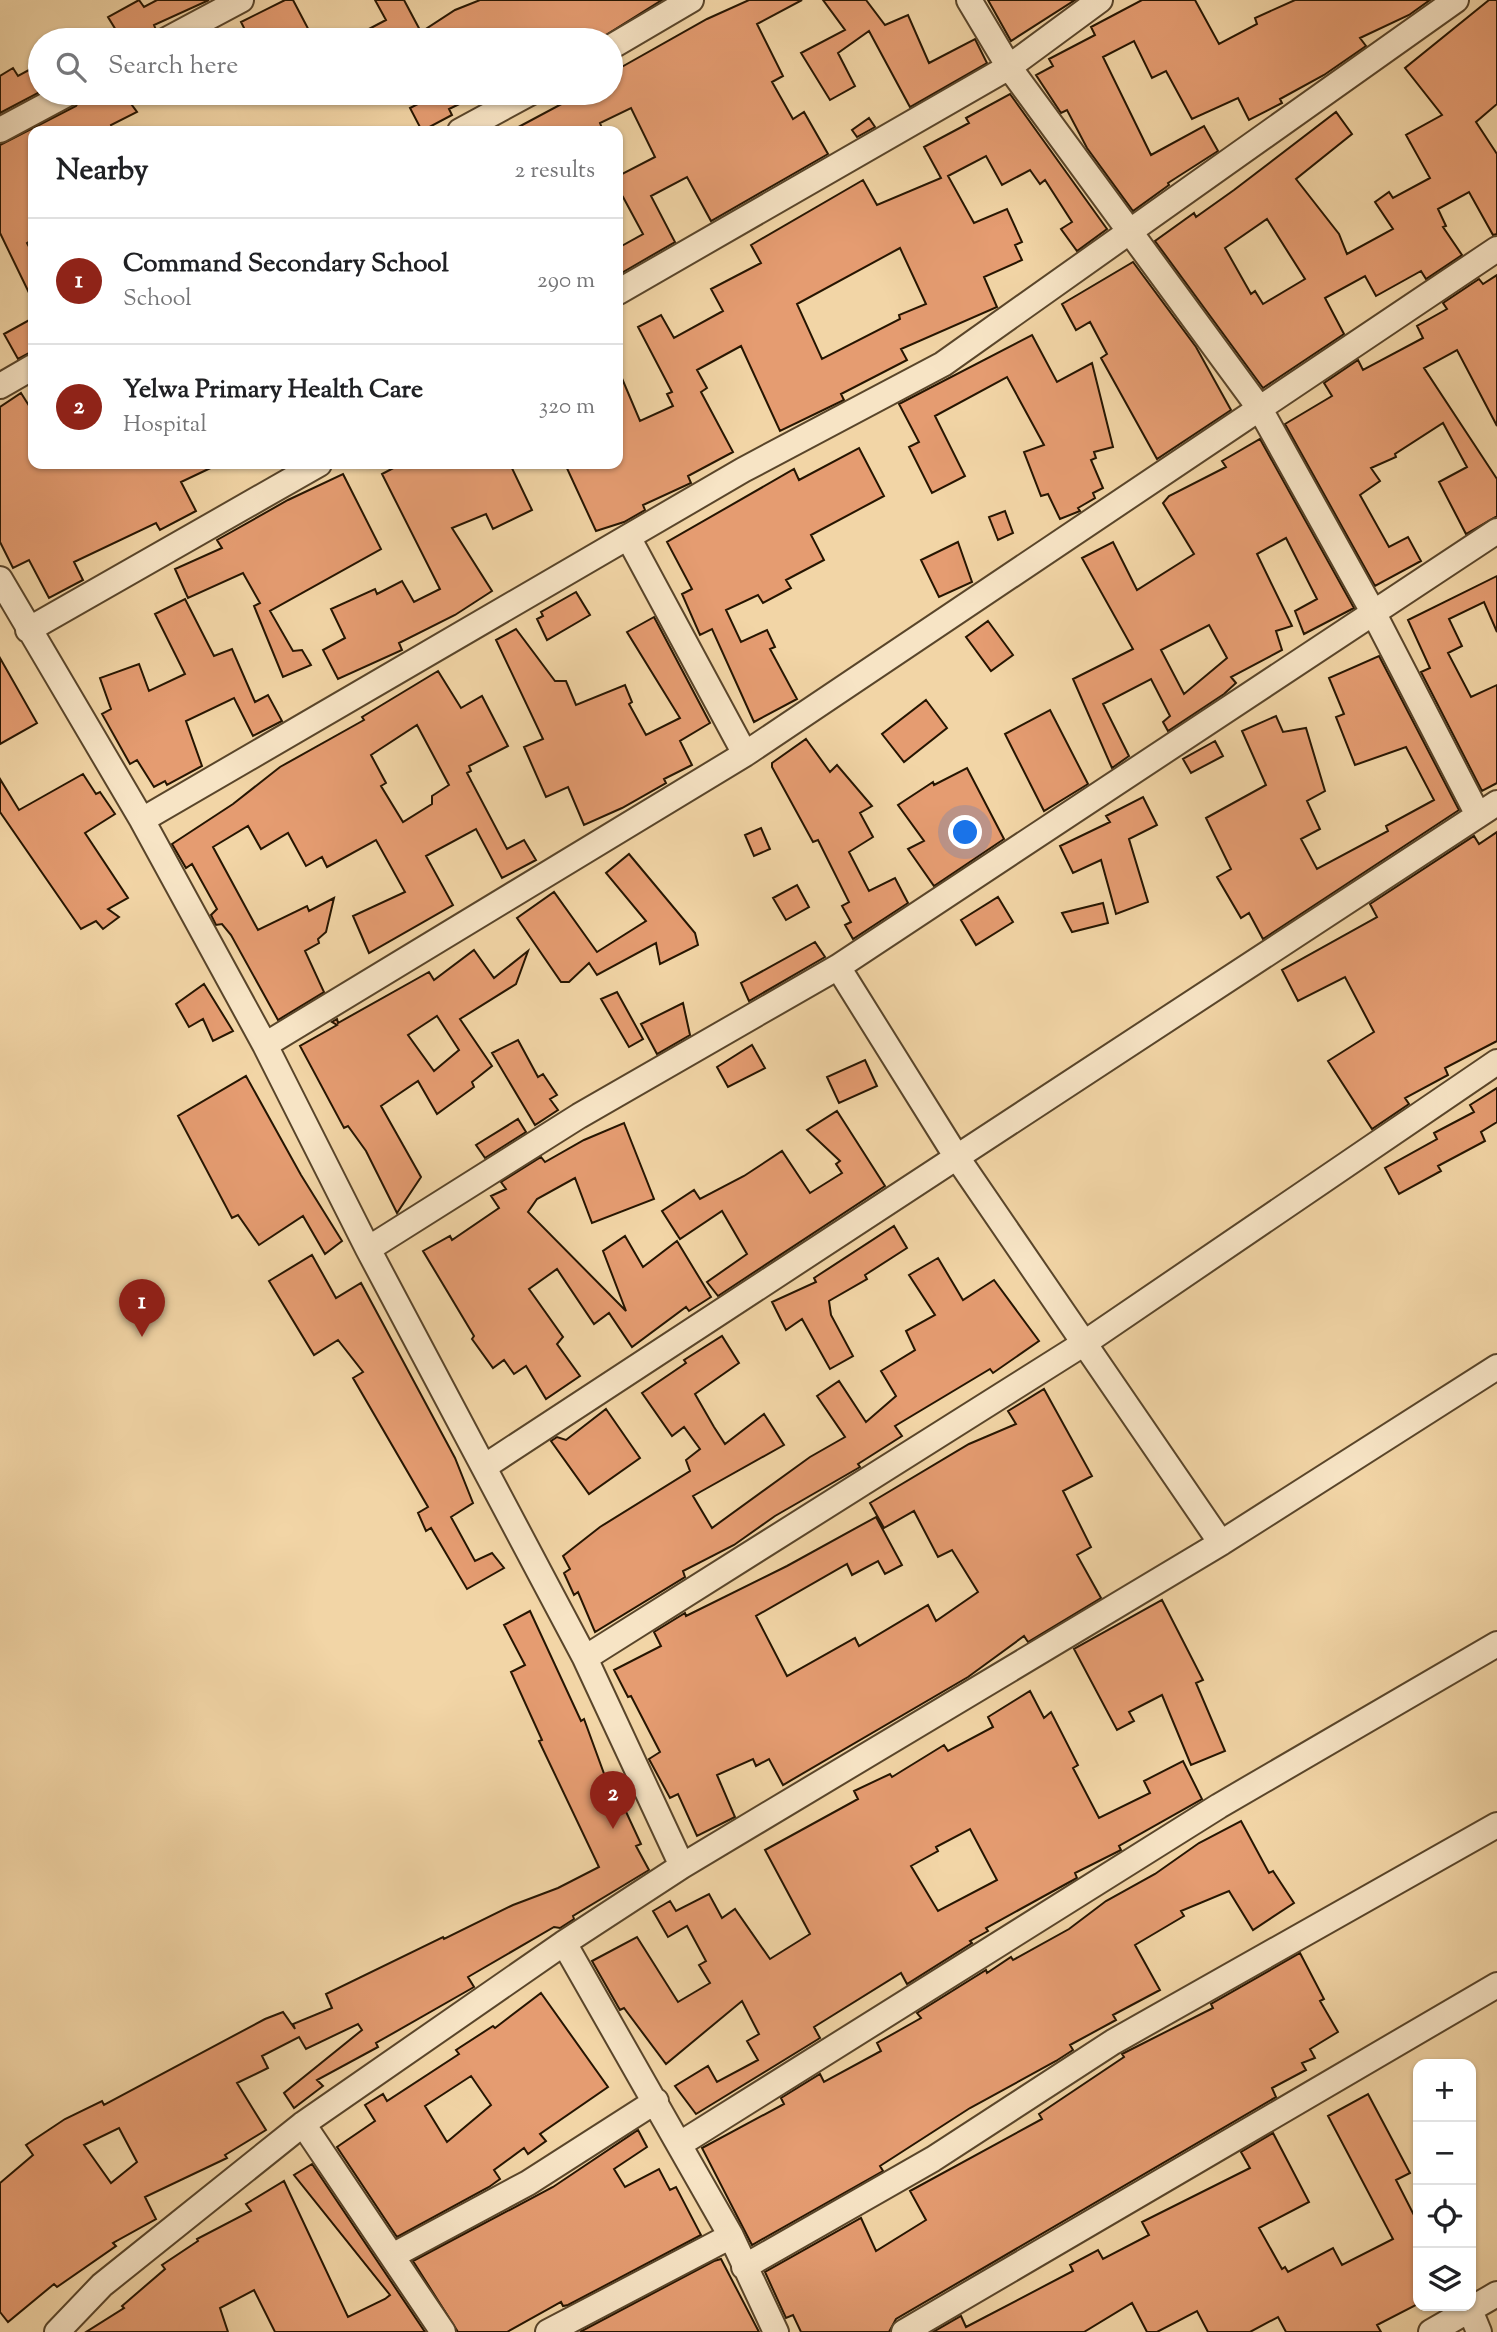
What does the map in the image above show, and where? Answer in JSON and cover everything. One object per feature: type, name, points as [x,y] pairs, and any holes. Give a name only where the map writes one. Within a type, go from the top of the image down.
[{"type":"street","points":[[188,28],[241,0]]},
{"type":"street","points":[[623,40],[691,0]]},
{"type":"street","points":[[484,1467],[1487,809],[1260,409],[1009,66],[968,0]]},
{"type":"street","points":[[623,289],[1009,66],[1100,0]]},
{"type":"street","points":[[142,820],[743,470],[943,364],[1132,233],[1456,0]]},
{"type":"street","points":[[0,130],[47,105]]},
{"type":"street","points":[[469,126],[508,105]]},
{"type":"street","points":[[265,1045],[745,754],[1497,249]]},
{"type":"street","points":[[0,386],[28,370]]},
{"type":"street","points":[[28,630],[310,469]]},
{"type":"street","points":[[368,1249],[579,1116],[838,968],[1497,531]]},
{"type":"street","points":[[628,537],[745,754]]},
{"type":"street","points":[[0,579],[142,820],[265,1045],[368,1249],[585,1658],[682,1866]]},
{"type":"street","points":[[838,968],[956,1156],[1221,1543]]},
{"type":"street","points":[[585,1658],[1083,1344],[1497,1062]]},
{"type":"street","points":[[57,2332],[102,2285],[303,2124],[564,1943],[682,1866],[1221,1543],[1497,1367]]},
{"type":"street","points":[[680,2144],[1219,1806],[1497,1644]]},
{"type":"street","points":[[744,2267],[933,2159],[1113,2042],[1497,1825]]},
{"type":"street","points":[[564,1943],[731,2236],[776,2332]]},
{"type":"street","points":[[904,2332],[1497,1985]]},
{"type":"street","points":[[394,2255],[528,2183],[656,2101]]},
{"type":"street","points":[[303,2124],[394,2255],[443,2332]]},
{"type":"street","points":[[548,2332],[731,2236]]},
{"type":"street","points":[[1431,2332],[1474,2321],[1497,2294]]},
{"type":"building","points":[[139,0],[144,7],[157,0],[209,0],[154,25],[155,28],[115,28],[108,17]]},
{"type":"building","points":[[285,0],[293,0],[308,28],[244,28],[241,22]]},
{"type":"building","points":[[375,0],[404,0],[419,28],[371,28],[386,20]]},
{"type":"building","points":[[480,0],[662,0],[617,28],[427,28],[455,10]]},
{"type":"building","points":[[749,0],[802,0],[757,24],[783,76],[772,82],[793,119],[804,112],[828,154],[711,221],[687,177],[651,196],[675,242],[623,272],[623,245],[643,234],[623,197],[623,173],[655,157],[631,108],[600,123],[601,126],[520,126],[560,105],[623,105],[623,66],[707,19]]},
{"type":"building","points":[[823,0],[866,0],[885,25],[908,15],[929,63],[975,39],[987,63],[910,107],[869,31],[838,53],[855,86],[830,100],[801,53],[845,30]]},
{"type":"building","points":[[988,0],[1075,0],[1011,41]]},
{"type":"building","points":[[1142,0],[1195,0],[1219,44],[1257,24],[1255,18],[1295,0],[1430,0],[1409,15],[1360,38],[1366,46],[1324,75],[1280,99],[1282,103],[1249,120],[1238,98],[1192,119],[1166,71],[1152,78],[1134,41],[1103,57],[1151,155],[1204,126],[1218,151],[1168,183],[1169,185],[1133,211],[1087,148],[1067,110],[1061,113],[1036,75],[1053,66],[1049,59],[1095,35],[1091,27]]},
{"type":"building","points":[[1489,0],[1497,0],[1497,104],[1476,122],[1497,154],[1497,234],[1493,235],[1469,192],[1438,209],[1446,226],[1443,227],[1462,255],[1426,279],[1421,271],[1376,296],[1365,276],[1325,298],[1344,334],[1263,388],[1155,241],[1194,213],[1196,217],[1234,190],[1336,112],[1352,134],[1296,179],[1339,234],[1347,254],[1393,229],[1375,202],[1389,192],[1393,198],[1430,178],[1406,135],[1442,115],[1405,68]],"holes":[[[1267,219],[1305,279],[1263,304],[1255,291],[1251,294],[1225,248]]]},
{"type":"building","points":[[13,68],[18,76],[28,71],[28,98],[0,113],[0,76]]},
{"type":"building","points":[[1010,94],[1107,229],[1077,251],[1061,229],[1072,222],[1045,180],[1040,184],[1030,170],[1002,185],[986,156],[948,176],[974,223],[1007,209],[1022,242],[1015,245],[1022,260],[984,277],[997,307],[901,349],[907,360],[841,394],[844,400],[780,431],[741,346],[697,370],[707,388],[701,392],[733,452],[688,476],[691,483],[643,505],[645,510],[624,522],[596,531],[567,469],[623,469],[623,381],[640,421],[673,406],[667,394],[672,392],[638,327],[661,315],[674,338],[723,311],[711,289],[761,263],[751,245],[863,180],[877,205],[941,178],[924,147],[969,123],[966,118]],"holes":[[[900,248],[926,304],[899,315],[900,319],[822,359],[797,304]]]},
{"type":"building","points":[[132,105],[137,112],[111,126],[37,126],[76,106]]},
{"type":"building","points":[[416,105],[457,105],[449,109],[452,115],[431,126],[419,126],[410,108]]},
{"type":"building","points":[[869,118],[875,127],[857,137],[852,130]]},
{"type":"building","points":[[28,131],[28,291],[0,233],[0,145]]},
{"type":"building","points":[[1133,262],[1196,347],[1231,410],[1157,459],[1101,358],[1107,354],[1090,322],[1076,330],[1062,304]]},
{"type":"building","points":[[1497,275],[1497,426],[1457,350],[1424,368],[1497,479],[1497,516],[1466,534],[1439,482],[1467,467],[1443,423],[1395,454],[1396,457],[1371,468],[1380,481],[1360,495],[1389,547],[1408,537],[1421,561],[1375,586],[1285,424],[1332,396],[1324,383],[1358,360],[1363,370],[1423,338],[1417,326],[1447,309],[1443,303],[1479,279],[1483,284]]},
{"type":"building","points":[[28,321],[28,354],[18,359],[4,334]]},
{"type":"building","points":[[1032,335],[1057,382],[1092,363],[1113,447],[1094,452],[1096,458],[1091,460],[1103,488],[1093,493],[1095,498],[1078,508],[1080,511],[1060,519],[1048,494],[1041,496],[1024,452],[1044,445],[1007,377],[935,416],[965,476],[932,493],[909,447],[919,442],[899,404]]},
{"type":"building","points":[[21,393],[28,404],[28,469],[208,469],[181,482],[196,511],[160,530],[156,523],[74,562],[83,580],[49,598],[29,560],[13,568],[0,542],[0,407]]},
{"type":"building","points":[[1260,439],[1354,608],[1304,634],[1295,611],[1317,599],[1286,538],[1257,554],[1292,626],[1276,631],[1282,650],[1231,677],[1236,683],[1224,694],[1168,731],[1163,722],[1170,716],[1151,679],[1103,704],[1129,756],[1112,768],[1073,679],[1133,649],[1082,558],[1113,542],[1137,590],[1194,554],[1163,503],[1169,496],[1226,467],[1222,461]],"holes":[[[1209,625],[1227,658],[1184,694],[1161,650]]]},
{"type":"building","points":[[859,448],[884,496],[811,535],[824,560],[786,580],[791,588],[763,603],[758,595],[726,610],[741,642],[767,630],[775,647],[770,649],[797,699],[754,722],[712,629],[700,635],[682,594],[692,589],[667,542],[794,469],[799,480]]},
{"type":"building","points":[[392,469],[512,469],[532,510],[493,529],[486,514],[452,528],[492,591],[455,615],[399,643],[402,650],[338,679],[323,650],[345,638],[331,609],[375,589],[377,594],[402,581],[414,602],[440,589],[382,474]]},
{"type":"building","points":[[343,474],[381,549],[270,611],[293,651],[302,650],[311,665],[283,677],[254,606],[260,603],[243,573],[188,598],[175,569],[222,548],[217,540],[288,500]]},
{"type":"building","points":[[1005,511],[1013,533],[998,540],[989,517]]},
{"type":"building","points":[[958,542],[972,582],[939,597],[921,560]]},
{"type":"building","points":[[1497,576],[1497,632],[1484,602],[1449,619],[1462,646],[1448,653],[1471,697],[1497,685],[1497,783],[1482,791],[1421,672],[1430,668],[1408,620]]},
{"type":"building","points":[[576,592],[590,615],[547,640],[537,619],[543,616],[541,612]]},
{"type":"building","points":[[185,599],[214,656],[232,649],[255,702],[268,695],[282,721],[253,736],[234,698],[186,721],[202,766],[167,785],[165,781],[154,787],[137,760],[130,764],[102,714],[111,709],[100,678],[139,664],[149,691],[185,674],[155,614]]},
{"type":"building","points":[[654,617],[710,723],[680,741],[692,765],[664,779],[666,783],[622,808],[584,825],[568,787],[546,797],[524,747],[543,739],[496,640],[516,629],[555,681],[566,681],[576,705],[625,685],[632,702],[629,704],[646,735],[680,718],[627,632]]},
{"type":"building","points":[[988,621],[1013,655],[991,671],[966,637]]},
{"type":"building","points":[[1379,656],[1459,810],[1263,939],[1249,913],[1241,918],[1217,877],[1231,869],[1206,818],[1266,785],[1242,731],[1276,716],[1283,732],[1306,728],[1325,791],[1307,801],[1320,829],[1301,839],[1317,869],[1388,831],[1386,826],[1434,800],[1406,747],[1355,765],[1336,717],[1344,714],[1329,678]]},
{"type":"building","points":[[0,658],[37,723],[0,744]]},
{"type":"building","points":[[438,671],[461,708],[482,696],[508,746],[469,766],[471,771],[467,773],[507,849],[524,840],[536,860],[502,878],[476,829],[426,856],[453,905],[369,953],[353,916],[405,892],[376,840],[327,867],[322,857],[306,866],[288,833],[261,849],[248,826],[213,847],[258,930],[307,906],[309,911],[334,898],[326,932],[318,939],[319,943],[305,951],[324,992],[278,1020],[231,935],[222,924],[216,925],[211,915],[217,909],[192,864],[186,868],[172,844],[233,804],[280,767],[364,720],[362,717]],"holes":[[[417,725],[449,785],[432,796],[432,804],[403,822],[381,786],[386,783],[371,755]]]},
{"type":"building","points":[[926,700],[947,728],[904,762],[882,734]]},
{"type":"building","points":[[1050,710],[1088,784],[1044,811],[1005,734]]},
{"type":"building","points":[[806,739],[830,772],[837,765],[872,806],[860,813],[873,837],[849,852],[869,891],[895,878],[908,903],[853,939],[845,925],[851,922],[842,906],[849,902],[818,840],[813,842],[772,767],[772,763]]},
{"type":"building","points":[[1215,741],[1223,756],[1191,773],[1183,759]]},
{"type":"building","points":[[967,768],[1004,839],[934,886],[908,849],[924,841],[898,805],[933,782],[934,785]]},
{"type":"building","points":[[83,774],[96,794],[100,792],[115,814],[85,833],[128,898],[108,909],[119,917],[103,929],[96,921],[81,929],[0,812],[0,779],[19,810]]},
{"type":"building","points":[[1143,797],[1157,825],[1129,839],[1148,902],[1116,914],[1101,860],[1073,873],[1060,846],[1110,822],[1106,816]]},
{"type":"building","points":[[761,828],[770,849],[754,856],[745,835]]},
{"type":"building","points":[[1497,832],[1497,1041],[1445,1068],[1448,1075],[1405,1098],[1409,1104],[1372,1129],[1328,1061],[1374,1032],[1345,977],[1298,1001],[1282,970],[1377,917],[1370,904],[1474,836],[1479,844]]},
{"type":"building","points":[[629,854],[695,933],[698,945],[660,964],[656,943],[597,975],[589,963],[569,982],[561,982],[517,918],[554,892],[597,952],[646,921],[606,873]]},
{"type":"building","points":[[797,885],[809,907],[786,920],[773,898]]},
{"type":"building","points":[[998,897],[1013,922],[976,945],[961,920]]},
{"type":"building","points":[[1103,903],[1108,923],[1072,932],[1062,913]]},
{"type":"building","points":[[815,942],[825,957],[749,1001],[741,983]]},
{"type":"building","points":[[474,950],[494,978],[528,951],[516,984],[460,1019],[492,1066],[472,1082],[474,1087],[437,1114],[418,1081],[381,1106],[421,1177],[397,1213],[366,1151],[348,1126],[344,1128],[300,1046],[337,1025],[332,1022],[337,1019],[338,1023],[429,972],[434,980]],"holes":[[[437,1016],[459,1050],[434,1071],[408,1035]]]},
{"type":"building","points":[[204,984],[233,1031],[213,1041],[203,1019],[189,1027],[176,1004]]},
{"type":"building","points":[[617,992],[643,1039],[629,1047],[601,999]]},
{"type":"building","points":[[683,1003],[690,1035],[657,1054],[641,1024]]},
{"type":"building","points":[[518,1040],[538,1077],[543,1074],[557,1095],[550,1099],[558,1110],[535,1125],[492,1053]]},
{"type":"building","points":[[752,1045],[765,1068],[728,1087],[717,1067]]},
{"type":"building","points":[[865,1060],[877,1086],[839,1103],[827,1077]]},
{"type":"building","points":[[246,1076],[301,1175],[342,1241],[325,1254],[303,1216],[259,1245],[238,1215],[232,1218],[178,1116]]},
{"type":"building","points":[[1497,1088],[1497,1122],[1481,1132],[1485,1141],[1438,1166],[1441,1171],[1399,1194],[1385,1168],[1437,1139],[1434,1133],[1474,1112],[1470,1105]]},
{"type":"building","points":[[837,1111],[885,1186],[718,1296],[707,1282],[747,1254],[722,1211],[680,1239],[662,1211],[694,1190],[700,1199],[744,1176],[782,1151],[810,1193],[842,1173],[836,1164],[840,1161],[807,1130]]},
{"type":"building","points":[[518,1119],[526,1132],[485,1158],[476,1145]]},
{"type":"building","points":[[624,1123],[654,1199],[592,1223],[575,1178],[537,1199],[528,1212],[626,1311],[603,1251],[625,1236],[643,1267],[677,1241],[711,1297],[689,1311],[686,1307],[632,1347],[609,1313],[594,1324],[557,1269],[529,1289],[563,1337],[557,1344],[580,1376],[546,1399],[526,1366],[514,1374],[504,1360],[493,1368],[472,1339],[474,1336],[423,1251],[450,1236],[452,1240],[499,1208],[491,1196],[506,1189],[501,1182],[541,1157],[545,1162],[584,1140]]},
{"type":"building","points":[[894,1226],[907,1248],[865,1275],[867,1279],[829,1301],[831,1315],[853,1356],[830,1369],[802,1319],[786,1330],[772,1302],[816,1282],[814,1278]]},
{"type":"building","points":[[312,1255],[336,1298],[361,1283],[455,1458],[473,1503],[451,1517],[475,1561],[492,1553],[504,1568],[467,1589],[431,1528],[426,1531],[418,1513],[428,1507],[353,1378],[363,1372],[338,1340],[314,1355],[269,1281]]},
{"type":"building","points":[[938,1258],[963,1300],[994,1280],[1039,1341],[993,1373],[990,1369],[895,1426],[902,1436],[858,1464],[860,1467],[775,1516],[734,1545],[683,1571],[685,1577],[595,1632],[578,1592],[574,1595],[564,1573],[570,1569],[563,1556],[600,1527],[690,1471],[686,1460],[700,1449],[684,1427],[672,1436],[642,1393],[686,1363],[684,1360],[722,1336],[739,1363],[695,1394],[725,1444],[764,1414],[784,1445],[693,1496],[712,1528],[810,1457],[845,1437],[817,1396],[839,1381],[866,1422],[896,1396],[881,1371],[915,1350],[906,1331],[935,1315],[909,1275]]},
{"type":"building","points":[[1044,1389],[1092,1476],[1063,1491],[1091,1547],[1077,1555],[1101,1598],[1028,1642],[1024,1636],[968,1677],[783,1785],[769,1759],[756,1766],[753,1759],[717,1775],[735,1817],[697,1836],[678,1794],[670,1798],[649,1759],[660,1752],[631,1696],[628,1697],[614,1670],[661,1646],[654,1632],[685,1613],[686,1616],[787,1566],[876,1517],[902,1565],[885,1574],[878,1561],[852,1575],[847,1564],[756,1616],[787,1676],[855,1638],[859,1646],[928,1605],[936,1621],[978,1592],[952,1550],[938,1557],[914,1511],[884,1528],[870,1503],[969,1444],[1016,1424],[1008,1411]]},
{"type":"building","points":[[606,1409],[640,1458],[589,1494],[551,1441],[557,1437],[566,1440]]},
{"type":"building","points":[[1162,1600],[1203,1680],[1196,1683],[1225,1751],[1191,1765],[1162,1695],[1129,1712],[1134,1721],[1117,1730],[1074,1649]]},
{"type":"building","points":[[530,1611],[581,1721],[584,1719],[610,1790],[615,1788],[641,1844],[636,1846],[649,1870],[573,1916],[574,1919],[560,1928],[554,1927],[468,1977],[474,1987],[376,2043],[378,2047],[317,2080],[323,2086],[294,2108],[284,2093],[362,2030],[358,2024],[306,2049],[299,2037],[262,2056],[268,2068],[237,2083],[266,2130],[225,2155],[227,2158],[145,2197],[156,2219],[113,2243],[116,2246],[57,2287],[54,2284],[8,2322],[0,2312],[0,2183],[33,2155],[26,2145],[65,2119],[102,2101],[104,2105],[265,2019],[283,2012],[295,2029],[293,2024],[332,2008],[326,1994],[443,1937],[444,1939],[513,1905],[558,1888],[599,1867],[539,1741],[542,1740],[511,1672],[525,1665],[504,1625]],"holes":[[[119,2128],[137,2162],[111,2183],[84,2145]]]},
{"type":"building","points":[[1030,1691],[1044,1718],[1051,1712],[1078,1765],[1073,1768],[1099,1818],[1150,1793],[1144,1781],[1183,1761],[1202,1799],[1119,1846],[1121,1850],[1075,1873],[1077,1878],[986,1928],[988,1931],[970,1941],[972,1943],[907,1984],[901,1973],[814,2027],[820,2038],[696,2114],[675,2086],[708,2066],[717,2082],[758,2060],[747,2041],[759,2034],[742,2001],[666,2064],[624,2008],[620,2010],[592,1961],[637,1937],[678,2002],[710,1983],[699,1965],[706,1961],[687,1926],[668,1937],[653,1911],[670,1901],[676,1911],[709,1894],[722,1918],[735,1909],[770,1959],[810,1934],[765,1850],[858,1799],[854,1791],[890,1774],[892,1777],[944,1745],[948,1751],[993,1727],[988,1717]],"holes":[[[970,1829],[997,1880],[938,1911],[911,1866],[938,1851],[936,1847]]]},
{"type":"building","points":[[1241,1821],[1269,1873],[1273,1871],[1294,1903],[1253,1930],[1229,1891],[1181,1911],[1184,1916],[1135,1945],[1160,1990],[1113,2015],[1116,2020],[1070,2045],[1073,2050],[1056,2061],[970,2108],[880,2166],[883,2171],[752,2245],[702,2148],[784,2104],[781,2098],[820,2074],[824,2082],[881,2051],[877,2043],[921,2018],[917,2013],[986,1970],[987,1973],[1011,1957],[1013,1960],[1069,1929],[1106,1901],[1155,1874],[1199,1843]]},
{"type":"building","points":[[1300,1953],[1324,1999],[1320,2001],[1338,2032],[1310,2049],[1315,2058],[1302,2063],[1306,2070],[1272,2088],[1276,2097],[896,2319],[889,2332],[801,2332],[793,2315],[786,2318],[765,2272],[861,2218],[876,2251],[926,2220],[910,2191],[1042,2119],[1039,2114],[1124,2057],[1122,2054],[1213,2008],[1211,2004]]},
{"type":"building","points":[[541,1993],[608,2087],[540,2134],[546,2141],[528,2154],[524,2148],[494,2170],[500,2179],[489,2187],[397,2237],[337,2147],[375,2121],[365,2105],[383,2094],[387,2101],[459,2054],[456,2050],[493,2026],[495,2028]],"holes":[[[471,2076],[491,2105],[447,2142],[425,2106]]]},
{"type":"building","points":[[1368,2094],[1410,2173],[1396,2180],[1413,2213],[1413,2307],[1377,2325],[1381,2332],[1286,2332],[1278,2317],[1250,2332],[1208,2332],[1197,2311],[1157,2332],[1147,2332],[1132,2303],[1084,2332],[933,2332],[961,2316],[966,2327],[1073,2271],[1070,2265],[1098,2250],[1103,2259],[1149,2235],[1142,2222],[1250,2168],[1241,2152],[1273,2133],[1309,2202],[1259,2228],[1282,2269],[1285,2267],[1288,2272],[1333,2248],[1342,2265],[1393,2239],[1328,2116]]},
{"type":"building","points":[[638,2130],[647,2147],[614,2169],[625,2187],[659,2169],[670,2190],[676,2187],[701,2235],[568,2305],[563,2306],[561,2302],[507,2332],[458,2332],[413,2261],[553,2187]]},
{"type":"building","points":[[312,2164],[425,2332],[275,2332],[254,2290],[220,2308],[228,2332],[86,2332],[124,2308],[122,2306],[165,2269],[162,2265],[198,2241],[197,2239],[251,2211],[246,2204],[284,2181],[348,2317],[385,2299],[390,2295],[294,2175]]},
{"type":"building","points":[[721,2259],[759,2332],[580,2332],[714,2261]]},
{"type":"place","name":"Command Secondary School","points":[[142,1337]]},
{"type":"place","name":"Yelwa Primary Health Care","points":[[613,1829]]}]
